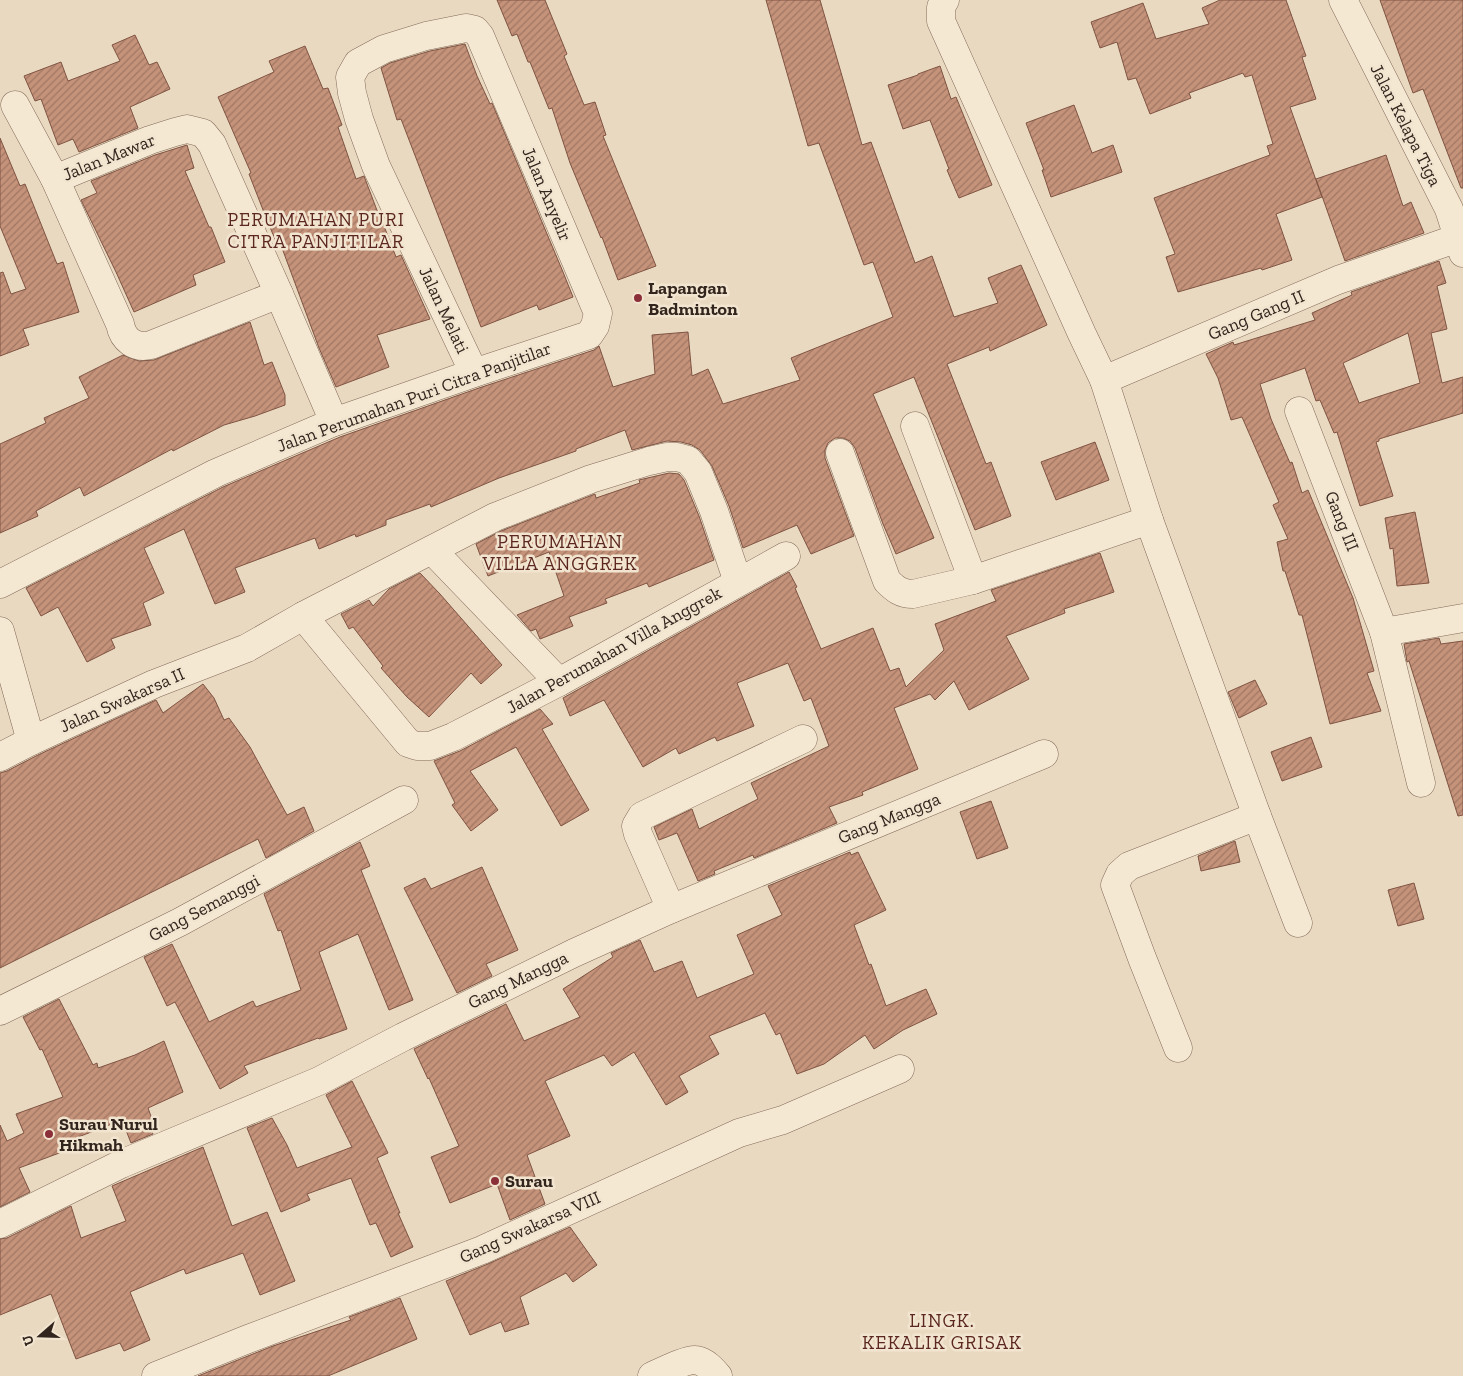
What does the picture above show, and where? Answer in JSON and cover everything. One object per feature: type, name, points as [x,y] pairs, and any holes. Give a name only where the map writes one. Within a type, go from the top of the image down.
[{"type":"street","name":"Jalan Kelapa Tiga","points":[[1343,0],[1449,210],[1461,246]]},
{"type":"street","points":[[943,10],[1082,334],[1104,380],[1149,520],[1257,816],[1298,922]]},
{"type":"street","name":"Jalan Anyelir","points":[[376,166],[352,93],[350,77],[358,63],[384,49],[426,36],[466,28],[475,30],[480,36],[487,52],[598,313],[596,326],[589,335]]},
{"type":"street","points":[[15,105],[55,179]]},
{"type":"street","name":"Jalan Mawar","points":[[279,294],[151,345],[143,347],[132,343],[122,332],[55,179],[150,140],[187,129],[204,133],[212,144],[279,294],[334,422]]},
{"type":"street","name":"Jalan Melati","points":[[376,166],[474,373]]},
{"type":"street","name":"Gang Gang II","points":[[1104,380],[1338,280],[1461,246]]},
{"type":"street","name":"Jalan Perumahan Puri Citra Panjitilar","points":[[0,584],[216,473],[334,422],[589,335]]},
{"type":"street","name":"Gang III","points":[[1299,411],[1384,632],[1421,783]]},
{"type":"street","points":[[915,426],[973,580]]},
{"type":"street","points":[[840,453],[887,581],[893,588],[905,594],[973,580],[1149,520]]},
{"type":"street","name":"Jalan Perumahan Villa Anggrek","points":[[247,648],[303,616],[495,517],[591,479],[666,457],[677,456],[688,460],[698,472],[714,510],[738,582],[559,682],[453,737],[430,746],[417,746],[408,743],[303,616]]},
{"type":"street","points":[[432,550],[559,682]]},
{"type":"street","points":[[738,582],[786,556]]},
{"type":"street","points":[[1384,632],[1463,618]]},
{"type":"street","points":[[0,631],[31,741]]},
{"type":"street","name":"Jalan Swakarsa II","points":[[0,757],[154,684],[247,648]]},
{"type":"street","points":[[671,909],[638,834],[636,826],[642,816],[803,739]]},
{"type":"street","name":"Gang Mangga","points":[[0,1224],[122,1164],[319,1081],[403,1037],[574,953],[671,909],[1044,754]]},
{"type":"street","name":"Gang Semanggi","points":[[0,1011],[180,922],[404,800]]},
{"type":"street","points":[[1178,1048],[1115,885],[1120,874],[1129,866],[1257,816]]},
{"type":"street","name":"Gang Swakarsa VIII","points":[[156,1376],[482,1250],[739,1133],[783,1120],[900,1070]]},
{"type":"street","points":[[652,1376],[696,1359],[709,1366],[718,1376]]},
{"type":"building","points":[[497,0],[545,0],[567,54],[564,56],[584,105],[595,102],[606,135],[603,136],[656,266],[618,280],[602,237],[570,163],[552,108],[549,109],[517,34],[512,36]]},
{"type":"building","points":[[766,0],[820,0],[862,145],[871,142],[915,263],[932,256],[954,317],[998,303],[988,278],[1021,265],[1047,325],[990,351],[989,347],[947,364],[986,464],[991,462],[1011,516],[975,530],[914,377],[873,394],[934,538],[896,554],[855,448],[850,441],[843,438],[835,438],[828,443],[825,450],[825,458],[854,536],[811,554],[797,525],[743,548],[729,506],[712,466],[700,450],[692,445],[681,442],[667,441],[632,450],[625,430],[576,449],[576,451],[499,478],[431,507],[430,504],[386,520],[386,525],[356,537],[355,534],[319,549],[315,538],[235,568],[245,592],[215,604],[184,529],[144,548],[164,593],[143,603],[151,625],[111,639],[115,648],[87,662],[58,607],[41,616],[26,588],[223,487],[340,437],[479,388],[594,350],[599,346],[613,387],[655,374],[652,335],[688,332],[692,376],[708,369],[723,404],[800,380],[791,358],[893,317],[873,262],[864,265],[819,143],[808,146]]},
{"type":"building","points":[[1220,0],[1286,0],[1306,56],[1302,57],[1316,99],[1290,107],[1322,197],[1276,214],[1292,260],[1262,270],[1261,268],[1178,292],[1166,257],[1175,254],[1154,198],[1270,155],[1267,146],[1273,144],[1252,75],[1245,77],[1243,73],[1189,93],[1191,98],[1150,114],[1136,78],[1128,80],[1117,42],[1100,48],[1091,22],[1143,3],[1156,39],[1209,24],[1202,8]]},
{"type":"building","points":[[1380,0],[1463,0],[1463,188],[1461,188],[1423,89],[1413,93]]},
{"type":"building","points":[[135,35],[149,65],[157,62],[170,89],[130,107],[138,128],[79,152],[73,139],[58,145],[41,99],[35,101],[24,76],[61,62],[68,81],[120,61],[112,45]]},
{"type":"building","points":[[465,44],[477,76],[490,104],[492,103],[573,297],[539,310],[537,305],[481,327],[401,119],[397,120],[381,68],[390,63],[430,51]]},
{"type":"building","points":[[305,46],[323,89],[328,88],[342,125],[338,127],[356,179],[364,176],[396,257],[401,255],[430,319],[377,335],[389,367],[336,387],[319,348],[282,248],[279,249],[249,174],[251,173],[218,97],[274,72],[269,61]]},
{"type":"building","points":[[940,66],[951,99],[956,97],[992,185],[959,198],[930,120],[903,129],[888,85]]},
{"type":"building","points":[[1074,105],[1092,153],[1113,145],[1122,172],[1051,197],[1042,170],[1044,170],[1026,123]]},
{"type":"building","points":[[0,138],[20,186],[25,184],[57,264],[63,262],[79,312],[23,329],[29,345],[0,356],[0,273],[3,272],[11,294],[26,289],[0,226]]},
{"type":"building","points":[[187,145],[194,168],[185,171],[225,262],[193,275],[196,285],[134,312],[81,200],[97,193],[91,181],[155,155]]},
{"type":"building","points":[[1386,155],[1403,206],[1411,202],[1424,233],[1345,261],[1316,179]]},
{"type":"building","points":[[1439,261],[1446,283],[1437,286],[1447,329],[1431,333],[1442,383],[1463,377],[1463,413],[1379,439],[1376,442],[1393,496],[1360,506],[1337,432],[1334,433],[1320,400],[1316,401],[1305,368],[1260,384],[1271,419],[1290,463],[1292,462],[1302,493],[1308,490],[1353,598],[1374,671],[1367,673],[1381,711],[1330,724],[1302,615],[1299,615],[1285,571],[1283,571],[1277,542],[1288,539],[1273,505],[1279,502],[1242,417],[1231,420],[1218,378],[1206,354],[1233,342],[1234,345],[1315,320],[1312,313],[1352,295],[1351,292]],"holes":[[[1408,333],[1420,383],[1359,403],[1343,363]]]},
{"type":"building","points":[[250,322],[264,365],[272,362],[285,395],[285,405],[224,425],[173,451],[172,449],[84,496],[80,487],[36,511],[38,516],[0,533],[0,444],[46,423],[44,418],[89,398],[79,377],[123,355],[139,361],[154,360]]},
{"type":"building","points":[[1095,442],[1109,480],[1056,500],[1041,462]]},
{"type":"building","points":[[669,473],[679,474],[684,480],[714,560],[649,587],[647,583],[605,599],[607,603],[569,617],[573,626],[540,639],[536,629],[531,631],[517,615],[564,596],[549,552],[488,576],[476,544],[501,531],[595,494],[596,498],[640,483],[639,480]]},
{"type":"building","points":[[1415,512],[1429,583],[1397,586],[1393,548],[1390,549],[1385,518]]},
{"type":"building","points":[[1100,553],[1114,592],[1064,609],[1065,613],[1006,636],[1029,679],[969,710],[954,681],[935,700],[930,694],[894,708],[918,769],[862,792],[863,795],[829,807],[837,823],[754,858],[753,855],[714,871],[715,874],[698,881],[677,833],[659,840],[654,827],[692,809],[699,829],[758,799],[751,783],[829,746],[811,698],[804,701],[788,663],[737,683],[754,726],[717,741],[715,737],[679,754],[676,748],[643,767],[604,700],[570,716],[563,698],[789,572],[797,587],[795,588],[821,649],[873,628],[890,671],[899,668],[906,687],[944,650],[935,624],[996,601],[991,590]]},
{"type":"building","points":[[420,573],[502,665],[481,684],[471,673],[429,717],[407,697],[381,668],[383,666],[353,627],[349,629],[341,614],[369,600],[373,606],[389,589]]},
{"type":"building","points":[[1439,638],[1441,644],[1463,641],[1463,815],[1458,816],[1409,661],[1407,662],[1404,644]]},
{"type":"building","points":[[1255,680],[1267,704],[1239,718],[1228,692]]},
{"type":"building","points":[[203,684],[214,698],[224,720],[229,718],[250,747],[287,815],[304,807],[314,831],[266,858],[258,839],[0,968],[0,773],[156,700],[163,713]]},
{"type":"building","points":[[540,709],[553,724],[542,729],[589,810],[561,826],[516,747],[470,771],[498,810],[471,831],[452,805],[455,803],[434,761],[460,751]]},
{"type":"building","points":[[1311,737],[1322,767],[1282,781],[1271,752]]},
{"type":"building","points":[[991,801],[1008,848],[977,859],[960,812]]},
{"type":"building","points":[[1235,841],[1240,862],[1201,871],[1198,856]]},
{"type":"building","points":[[360,842],[370,866],[361,870],[413,1000],[389,1010],[358,934],[319,952],[347,1029],[244,1066],[248,1073],[220,1089],[175,1002],[167,1006],[144,957],[172,944],[209,1022],[253,1001],[256,1007],[301,990],[281,930],[278,931],[264,894]]},
{"type":"building","points":[[850,852],[851,855],[858,852],[886,910],[854,925],[886,1006],[926,989],[937,1014],[903,1030],[874,1049],[865,1035],[824,1064],[797,1074],[780,1033],[776,1035],[765,1013],[709,1036],[719,1054],[679,1076],[688,1092],[666,1105],[634,1052],[612,1066],[604,1055],[545,1081],[570,1136],[527,1155],[545,1204],[510,1220],[497,1184],[450,1203],[431,1157],[459,1146],[414,1049],[506,1004],[524,1041],[580,1017],[563,989],[613,957],[611,953],[640,940],[654,972],[682,961],[697,998],[754,974],[737,935],[782,915],[768,886]]},
{"type":"building","points":[[482,867],[518,950],[486,964],[492,976],[457,993],[404,888],[425,878],[431,889]]},
{"type":"building","points":[[1414,883],[1424,919],[1398,926],[1388,890]]},
{"type":"building","points":[[59,999],[93,1065],[97,1063],[98,1068],[135,1055],[164,1041],[183,1092],[148,1108],[152,1119],[148,1121],[153,1134],[131,1143],[122,1120],[68,1141],[70,1149],[19,1168],[30,1192],[0,1207],[0,1125],[7,1141],[24,1133],[16,1114],[63,1097],[42,1049],[40,1050],[23,1017]]},
{"type":"building","points":[[352,1081],[388,1153],[377,1158],[413,1247],[391,1257],[376,1223],[370,1225],[351,1178],[307,1194],[310,1200],[281,1212],[247,1128],[272,1118],[297,1168],[352,1147],[326,1095]]},
{"type":"building","points":[[203,1147],[232,1226],[267,1212],[295,1281],[260,1295],[243,1253],[186,1274],[184,1269],[130,1292],[150,1340],[124,1351],[120,1343],[76,1359],[51,1294],[0,1315],[0,1239],[7,1238],[71,1206],[81,1238],[126,1221],[112,1186]]},
{"type":"building","points":[[570,1227],[597,1265],[573,1282],[566,1273],[520,1297],[529,1324],[505,1332],[501,1322],[470,1335],[446,1281]]},
{"type":"building","points":[[400,1298],[417,1339],[328,1376],[198,1376],[273,1346],[351,1320],[349,1317]]},
{"type":"place","name":"Lapangan Badminton","points":[[638,298]]},
{"type":"place","name":"Surau Nurul Hikmah","points":[[49,1134]]},
{"type":"place","name":"Surau","points":[[495,1181]]},
{"type":"district","name":"PERUMAHAN PURI CITRA PANJITILAR","points":[[316,230]]},
{"type":"district","name":"PERUMAHAN VILLA ANGGREK","points":[[560,552]]},
{"type":"district","name":"LINGK. KEKALIK GRISAK","points":[[942,1331]]}]
